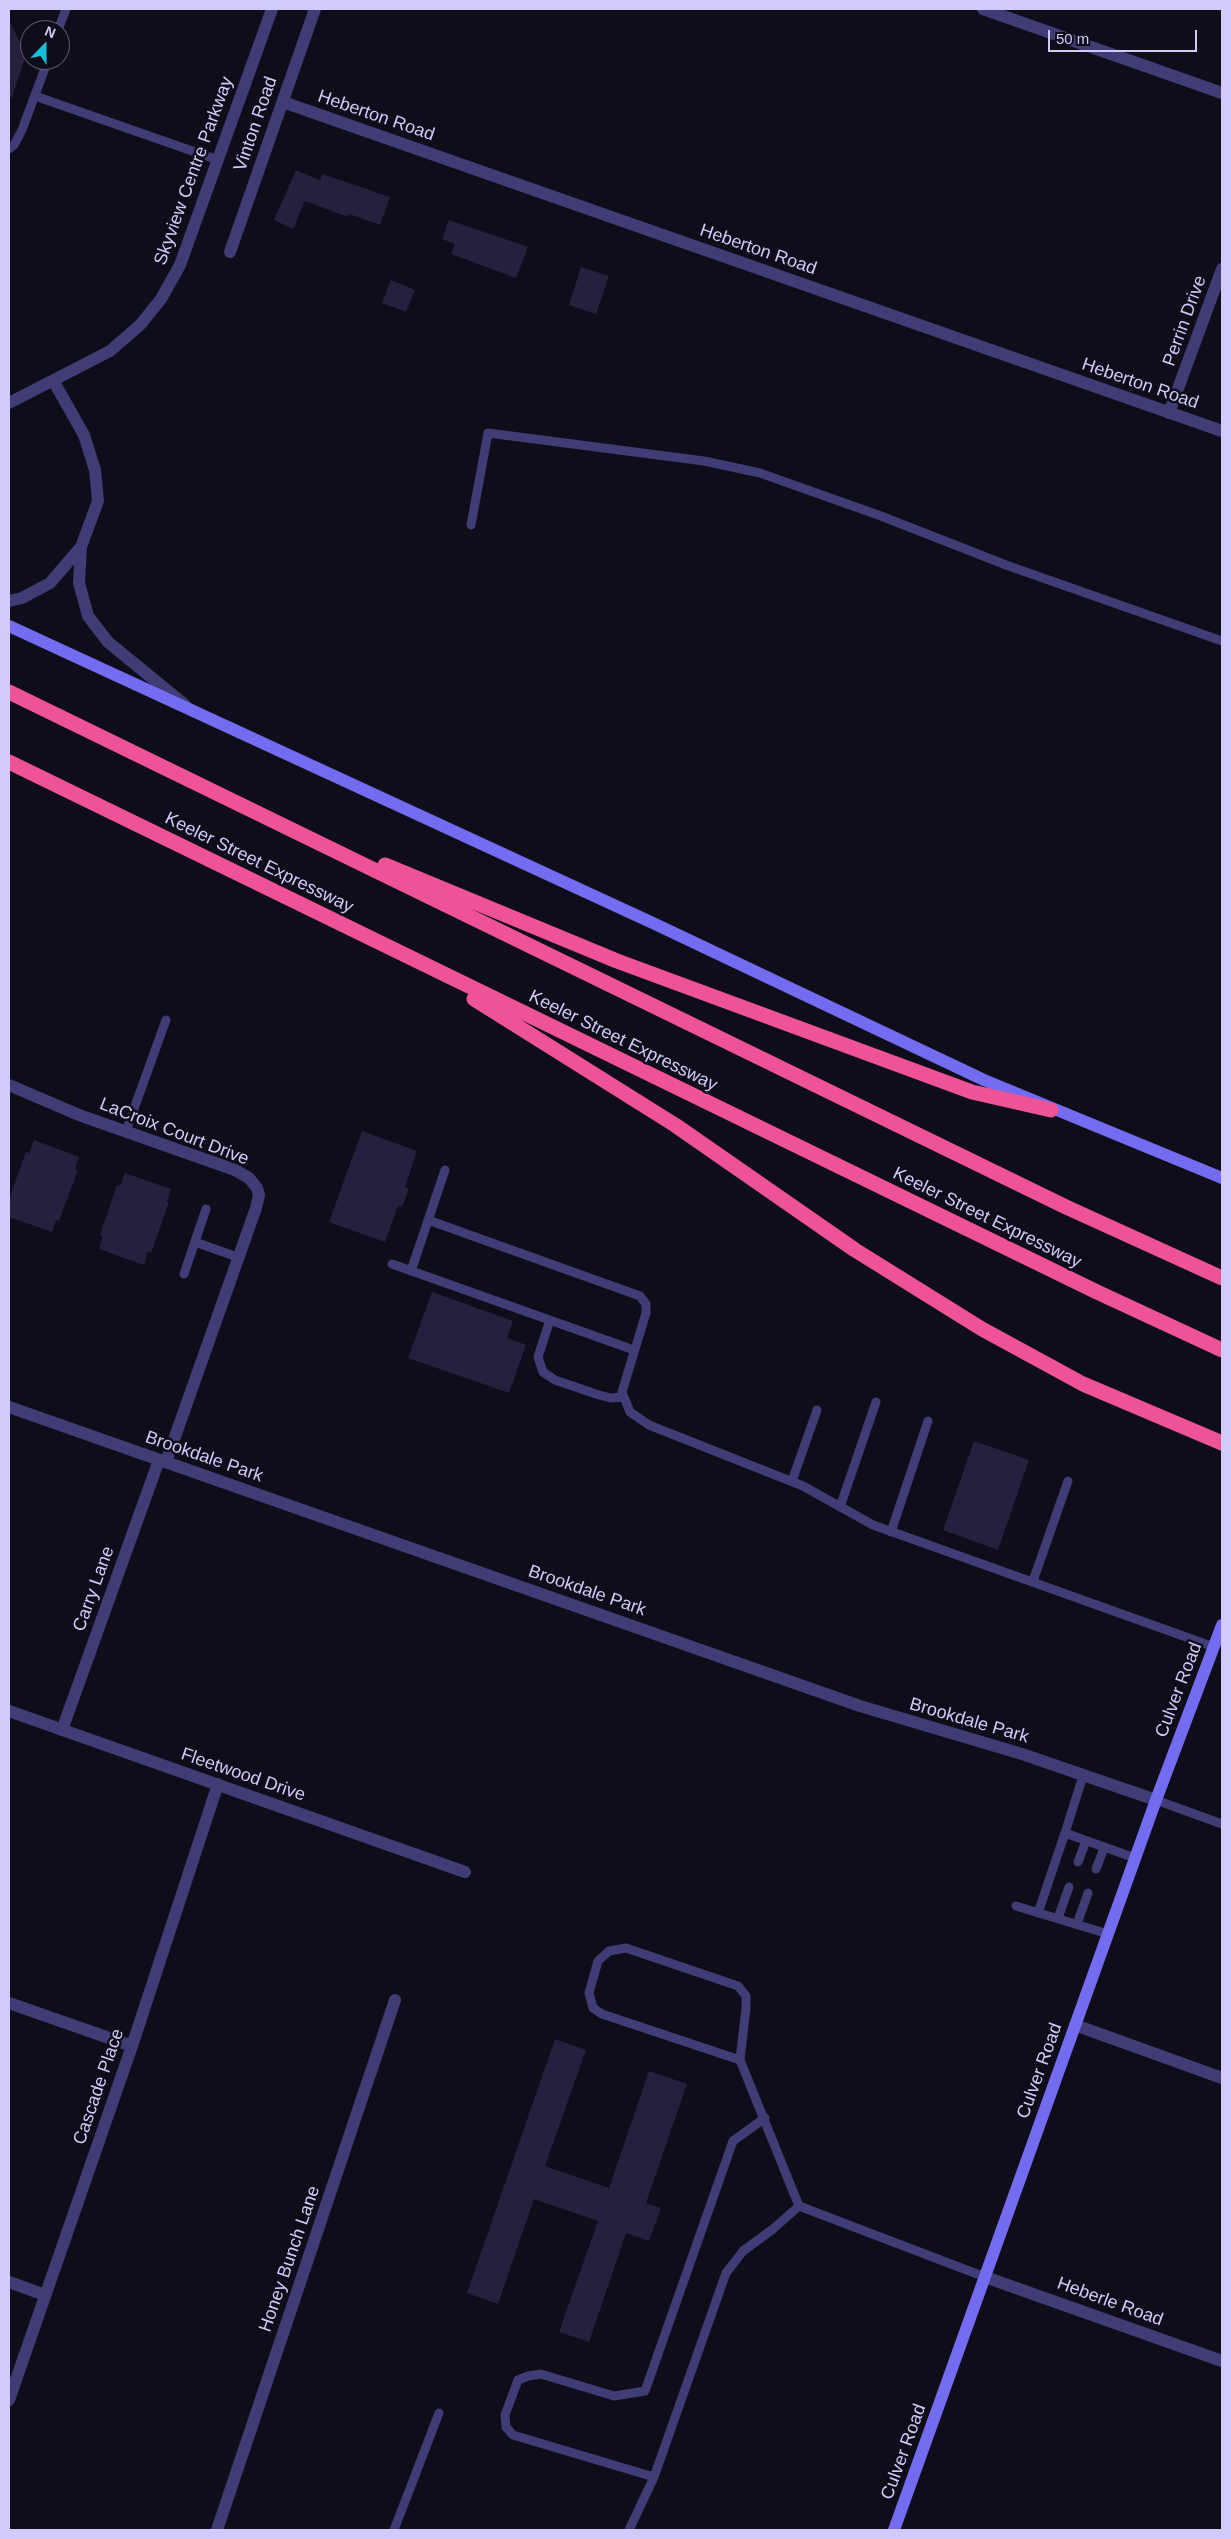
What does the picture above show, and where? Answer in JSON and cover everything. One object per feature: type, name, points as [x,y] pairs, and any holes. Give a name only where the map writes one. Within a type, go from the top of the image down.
[{"type":"highway","points":[[9,692],[1040,1194],[1222,1278]]},
{"type":"highway","name":"Keeler Street Expressway","points":[[9,762],[1097,1292],[1222,1350]]},
{"type":"highway","points":[[250,809],[649,973],[972,1092],[1051,1110]]},
{"type":"highway","points":[[378,942],[505,1018],[675,1125],[863,1256],[982,1329],[1074,1380],[1222,1443]]},
{"type":"main road","points":[[9,626],[655,924],[918,1050],[1051,1110],[1222,1178]]},
{"type":"main road","name":"Culver Road","points":[[895,2530],[1135,1858],[1222,1625]]},
{"type":"street","name":"Skyview Centre Parkway","points":[[9,403],[54,382],[110,351],[140,325],[161,299],[180,265],[272,9]]},
{"type":"street","name":"Vinton Road","points":[[230,252],[315,9]]},
{"type":"street","points":[[983,9],[1222,93]]},
{"type":"street","name":"Heberton Road","points":[[283,102],[1222,431]]},
{"type":"street","name":"Perrin Drive","points":[[1170,413],[1222,269]]},
{"type":"street","points":[[54,382],[84,434],[95,470],[98,501],[81,547],[79,583],[88,616],[108,642],[193,711]]},
{"type":"street","points":[[9,601],[22,598],[50,583],[81,547]]},
{"type":"street","name":"LaCroix Court Drive","points":[[9,1085],[79,1115],[235,1170],[249,1178],[257,1188],[258,1202],[240,1258]]},
{"type":"street","name":"Carry Lane","points":[[62,1730],[240,1258]]},
{"type":"street","name":"Brookdale Park","points":[[9,1407],[870,1709],[1022,1754],[1156,1800]]},
{"type":"street","name":"Fleetwood Drive","points":[[9,1711],[465,1872]]},
{"type":"street","name":"Cascade Place","points":[[9,2400],[132,2046],[218,1784]]},
{"type":"street","name":"Honey Bunch Lane","points":[[217,2530],[395,2000]]},
{"type":"street","points":[[9,2003],[132,2046]]},
{"type":"street","points":[[1075,2025],[1222,2078]]},
{"type":"street","name":"Heberle Road","points":[[985,2277],[1222,2361]]},
{"type":"street","points":[[9,2282],[45,2295]]},
{"type":"lane","points":[[9,149],[14,145],[22,130],[45,70]]},
{"type":"lane","points":[[36,96],[218,160]]},
{"type":"lane","points":[[471,525],[488,433],[704,461],[760,473],[881,516],[1006,566],[1222,641]]},
{"type":"lane","points":[[126,1131],[166,1020]]},
{"type":"lane","points":[[410,1271],[445,1170]]},
{"type":"lane","points":[[184,1274],[206,1209]]},
{"type":"lane","points":[[428,1220],[635,1292],[644,1300],[646,1308],[623,1386],[623,1398],[630,1412],[649,1425],[792,1481],[868,1522],[891,1532],[1214,1647]]},
{"type":"lane","points":[[195,1242],[240,1258]]},
{"type":"lane","points":[[392,1264],[634,1350]]},
{"type":"lane","points":[[550,1320],[538,1357],[543,1372],[555,1380],[599,1395],[623,1398]]},
{"type":"lane","points":[[840,1507],[876,1402]]},
{"type":"lane","points":[[792,1481],[817,1410]]},
{"type":"lane","points":[[891,1532],[928,1421]]},
{"type":"lane","points":[[1033,1581],[1068,1481]]},
{"type":"lane","points":[[1038,1913],[1083,1776]]},
{"type":"lane","points":[[1156,1800],[1222,1824]]},
{"type":"lane","points":[[1065,1833],[1135,1858]]},
{"type":"lane","points":[[1078,1862],[1086,1841]]},
{"type":"lane","points":[[1096,1869],[1104,1848]]},
{"type":"lane","points":[[1058,1918],[1069,1887]]},
{"type":"lane","points":[[1077,1924],[1088,1893]]},
{"type":"lane","points":[[1016,1906],[1108,1934]]},
{"type":"lane","points":[[740,2060],[602,2014],[593,2008],[589,1993],[598,1961],[610,1951],[626,1948],[738,1986],[746,1996],[740,2060],[799,2206],[985,2277]]},
{"type":"lane","points":[[654,2477],[513,2435],[506,2427],[505,2415],[518,2380],[528,2376],[541,2374],[614,2396],[645,2391],[733,2141],[765,2118]]},
{"type":"lane","points":[[629,2530],[654,2477],[726,2273],[743,2251],[773,2229],[799,2206]]},
{"type":"lane","points":[[394,2530],[439,2413]]},
{"type":"building","points":[[9,20],[20,43],[21,70],[12,97],[9,97]]},
{"type":"building","points":[[296,170],[320,180],[322,174],[390,197],[380,225],[349,214],[348,217],[305,201],[293,229],[274,220]]},
{"type":"building","points":[[449,220],[528,247],[516,278],[451,254],[455,244],[442,239]]},
{"type":"building","points":[[581,267],[609,276],[596,314],[569,305]]},
{"type":"building","points":[[391,280],[415,290],[406,312],[382,303]]},
{"type":"building","points":[[362,1131],[417,1151],[405,1187],[409,1189],[402,1207],[398,1206],[385,1242],[329,1222]]},
{"type":"building","points":[[34,1140],[79,1157],[75,1169],[78,1170],[59,1221],[56,1220],[52,1232],[9,1217],[9,1199],[26,1152],[29,1153]]},
{"type":"building","points":[[125,1173],[171,1189],[167,1201],[169,1202],[151,1253],[148,1252],[144,1265],[99,1249],[103,1236],[100,1235],[117,1185],[120,1186]]},
{"type":"building","points":[[432,1292],[513,1321],[507,1338],[526,1345],[509,1393],[408,1358]]},
{"type":"building","points":[[974,1441],[1029,1460],[998,1550],[943,1530]]},
{"type":"building","points":[[555,2039],[586,2050],[545,2166],[609,2188],[649,2071],[687,2084],[646,2203],[661,2208],[649,2241],[626,2233],[589,2342],[559,2332],[598,2221],[534,2199],[498,2304],[467,2293]]}]
